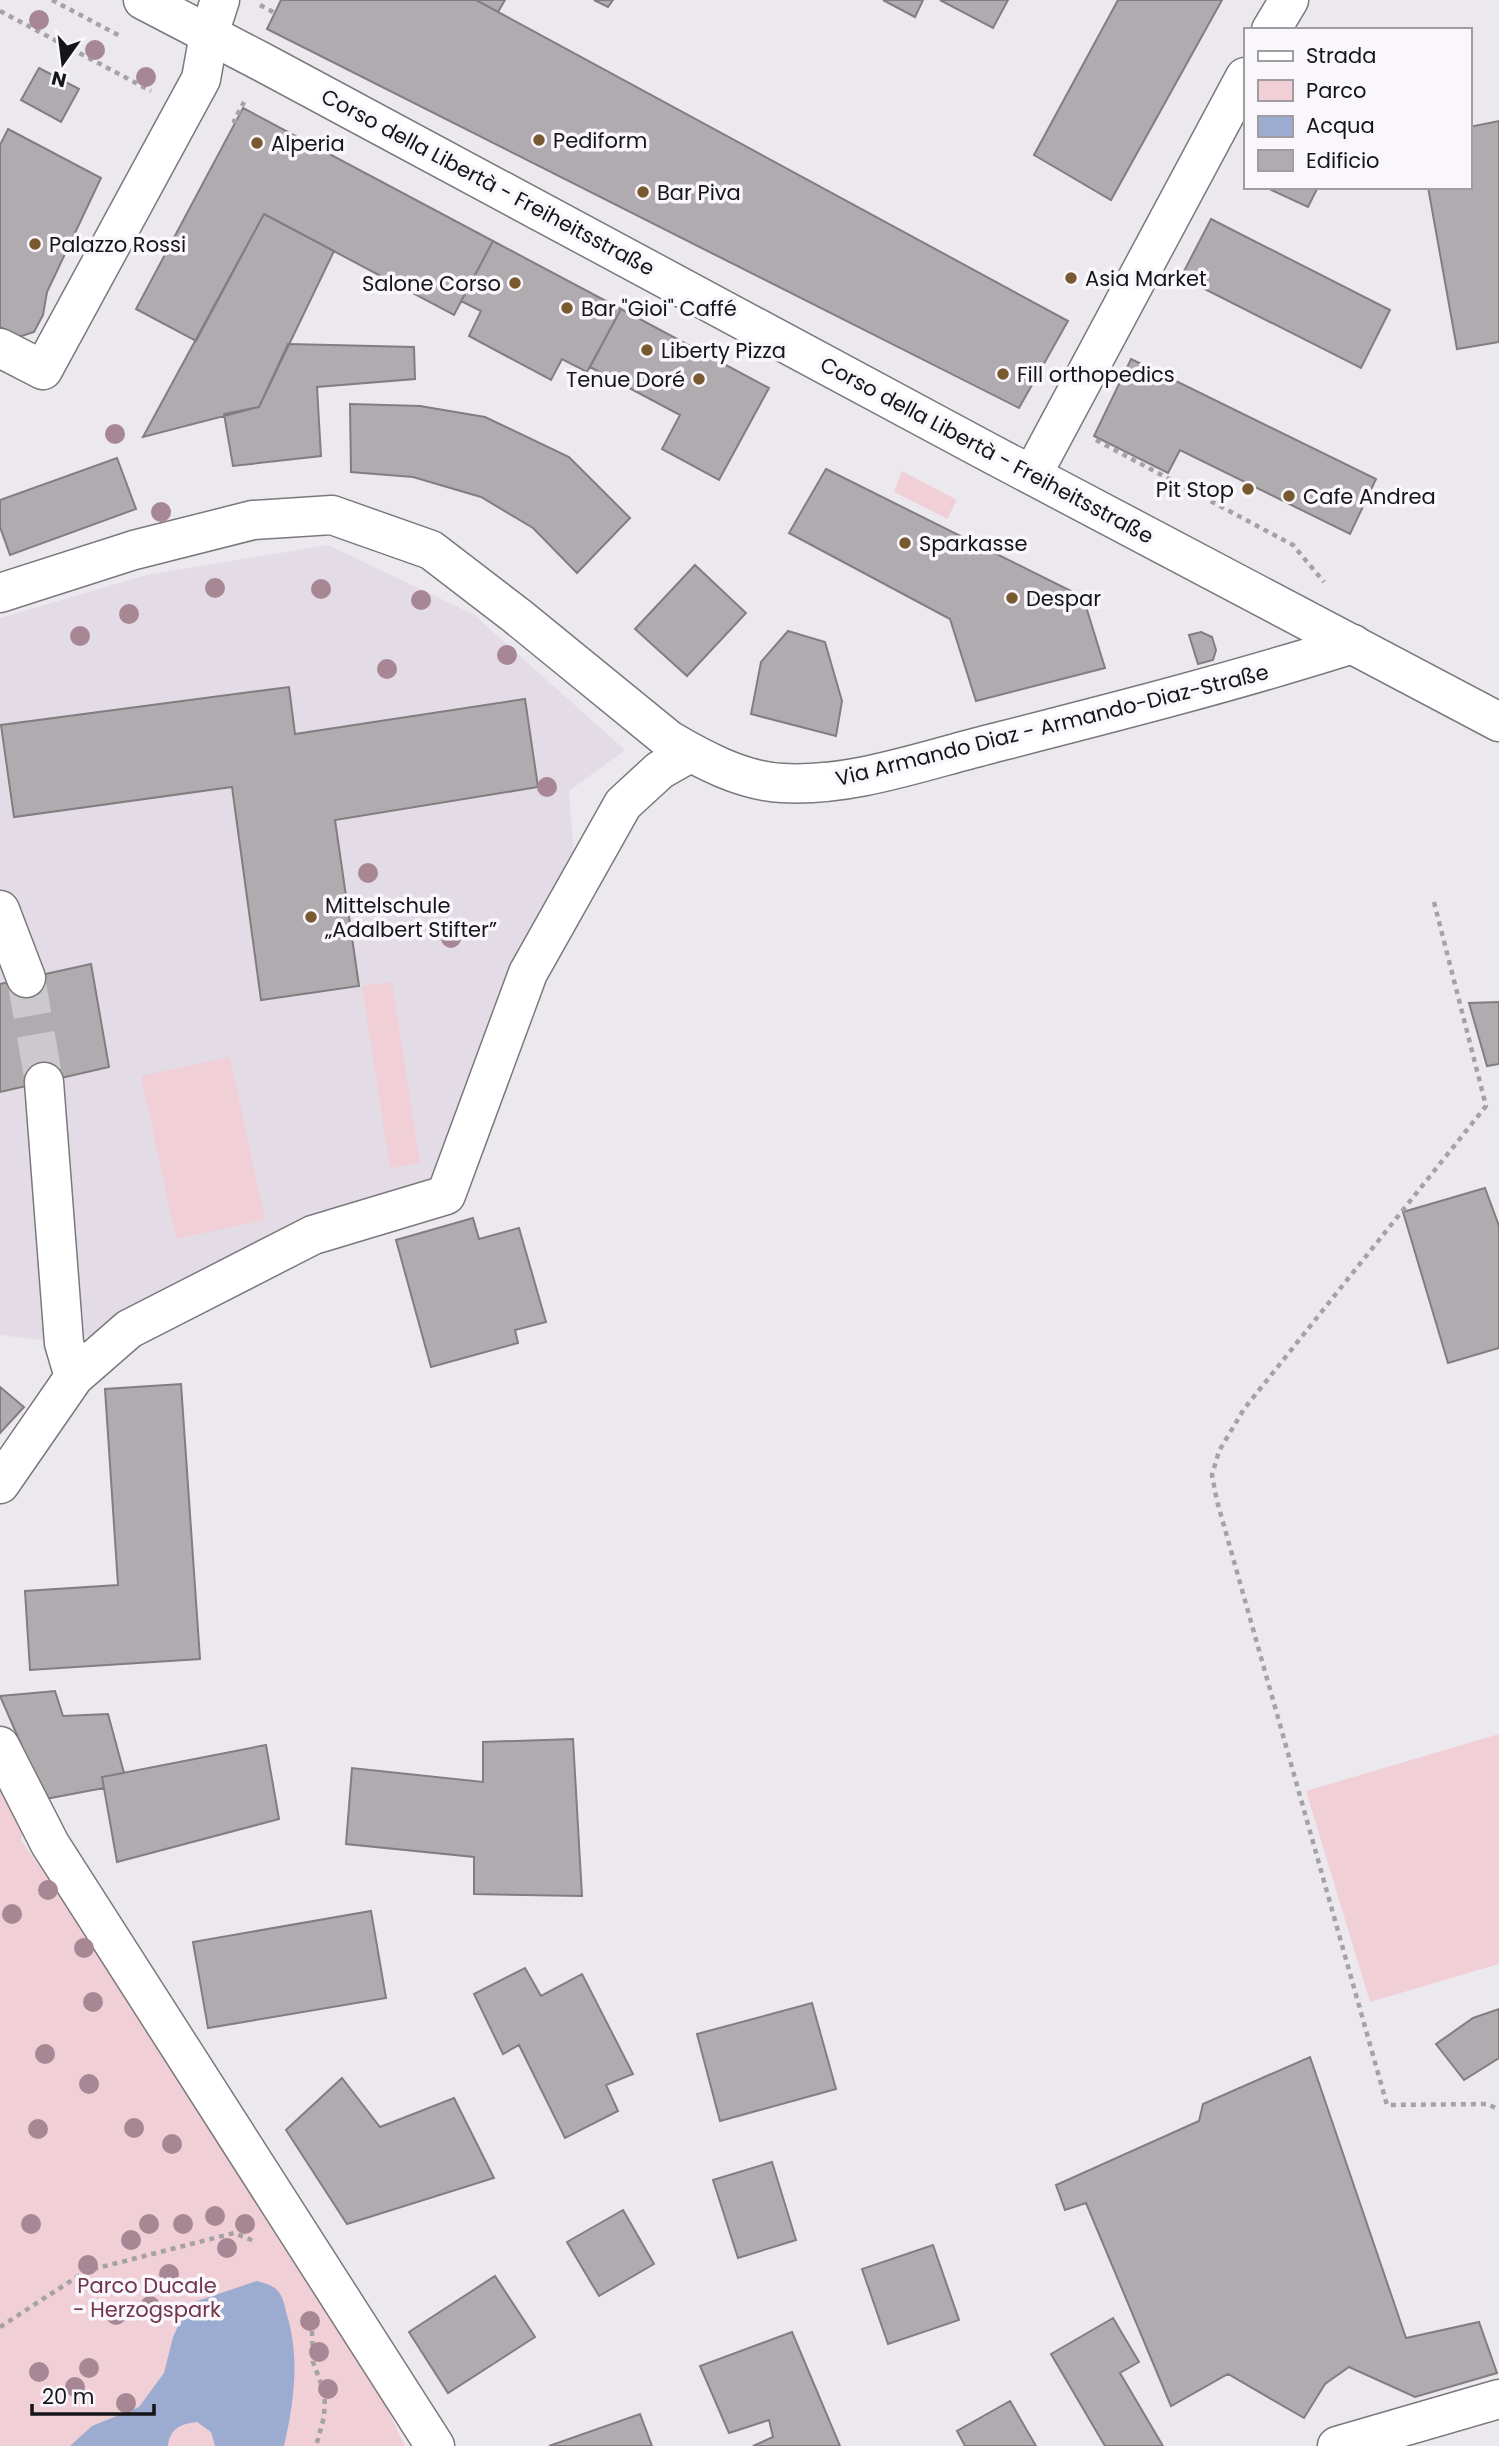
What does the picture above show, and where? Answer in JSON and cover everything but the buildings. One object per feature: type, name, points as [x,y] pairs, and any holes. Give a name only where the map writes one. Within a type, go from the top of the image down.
[{"type":"street","name":"Corso della Libertà - Freiheitsstraße","points":[[142,0],[214,17],[604,244],[1032,475],[1499,722]]},
{"type":"street","points":[[1272,28],[1289,0]]},
{"type":"street","points":[[0,348],[43,370],[201,79],[214,17]]},
{"type":"street","points":[[1032,475],[1244,79]]},
{"type":"street","name":"Via Armando Diaz - Armando-Diaz-Straße","points":[[0,593],[134,550],[253,520],[332,514],[431,550],[669,740],[731,772],[778,783],[818,784],[862,776],[1100,716],[1353,644]]},
{"type":"street","points":[[0,1484],[74,1377],[129,1329],[313,1235],[446,1195],[528,973],[623,804],[660,771],[690,753]]},
{"type":"street","points":[[0,910],[26,978]]},
{"type":"street","points":[[44,1082],[64,1343],[74,1377]]},
{"type":"street","points":[[0,1746],[50,1844],[435,2446]]},
{"type":"street","points":[[1337,2446],[1499,2399]]},
{"type":"path","points":[[0,11],[151,92],[162,93]]},
{"type":"path","points":[[237,121],[234,121],[244,102]]},
{"type":"path","points":[[1061,421],[1293,545],[1328,586]]},
{"type":"path","points":[[1434,902],[1486,1106],[1244,1409],[1219,1451],[1212,1475],[1217,1501],[1387,2105],[1488,2104],[1499,2110]]},
{"type":"path","points":[[0,2327],[86,2271],[234,2233],[266,2245]]},
{"type":"path","points":[[312,2328],[313,2362],[325,2394],[324,2417],[316,2446]]},
{"type":"shaded area","name":"Mittelschule „Adalbert Stifter”","points":[[328,545],[473,614],[625,750],[569,791],[574,858],[437,1187],[93,1335],[64,1343],[0,1335],[0,618],[146,575]]},
{"type":"green space","points":[[902,471],[957,500],[947,519],[894,492]]},
{"type":"green space","points":[[392,982],[420,1163],[390,1168],[362,986]]},
{"type":"green space","points":[[230,1057],[265,1220],[176,1239],[141,1076]]},
{"type":"green space","points":[[1499,1734],[1499,1964],[1370,2002],[1306,1791]]},
{"type":"green space","name":"Parco Ducale - Herzogspark","points":[[0,1786],[24,1826],[21,1840],[49,1880],[65,1886],[289,2246],[387,2408],[405,2446],[0,2446]]},
{"type":"water","points":[[257,2281],[278,2291],[291,2331],[294,2380],[284,2446],[215,2446],[211,2432],[197,2422],[177,2428],[171,2435],[168,2446],[70,2446],[92,2426],[139,2407],[164,2373],[173,2337],[188,2304]]},
{"type":"tunnel","points":[[26,978],[44,1082]]},
{"type":"place","name":"Pediform","points":[[539,140]]},
{"type":"place","name":"Alperia","points":[[257,143]]},
{"type":"place","name":"Bar Piva","points":[[643,192]]},
{"type":"place","name":"Palazzo Rossi","points":[[35,244]]},
{"type":"place","name":"Asia Market","points":[[1071,278]]},
{"type":"place","name":"Salone Corso","points":[[515,283]]},
{"type":"place","name":"Bar \"Gioi\" Caffé","points":[[567,308]]},
{"type":"place","name":"Liberty Pizza","points":[[647,350]]},
{"type":"place","name":"Fill orthopedics","points":[[1003,374]]},
{"type":"place","name":"Tenue Doré","points":[[699,379]]},
{"type":"place","name":"Pit Stop","points":[[1248,489]]},
{"type":"place","name":"Cafe Andrea","points":[[1289,496]]},
{"type":"place","name":"Sparkasse","points":[[905,543]]},
{"type":"place","name":"Despar","points":[[1012,598]]},
{"type":"place","name":"Mittelschule „Adalbert Stifter”","points":[[311,917]]}]
